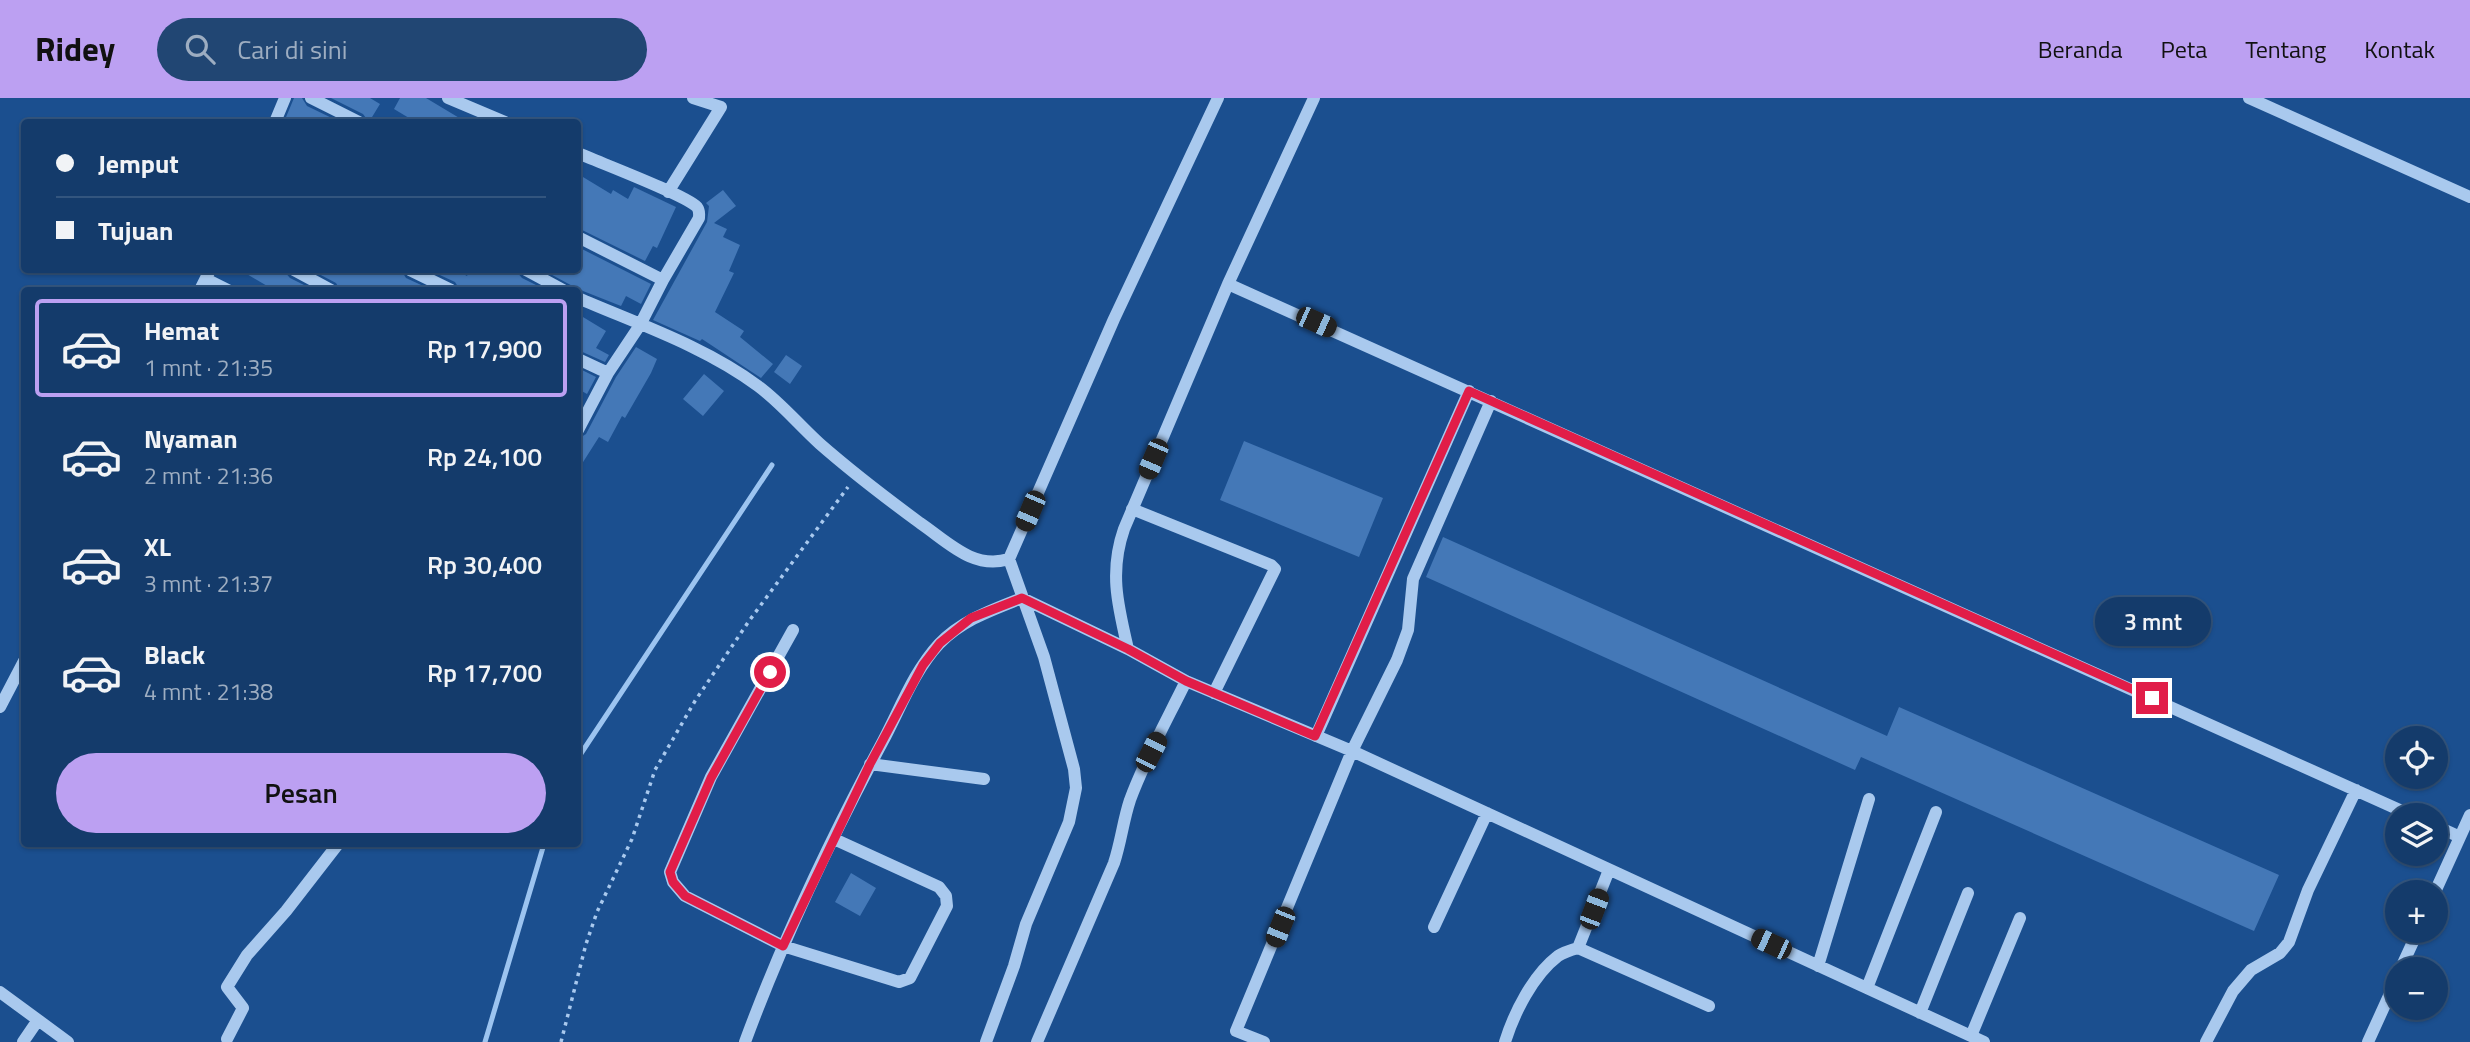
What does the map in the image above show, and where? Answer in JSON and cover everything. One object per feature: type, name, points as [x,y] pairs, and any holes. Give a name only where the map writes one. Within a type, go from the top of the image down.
[{"type":"street","points":[[276,119],[285,98]]},
{"type":"street","points":[[311,98],[353,119]]},
{"type":"street","points":[[448,98],[498,119]]},
{"type":"street","points":[[668,192],[721,107],[693,98]]},
{"type":"street","points":[[986,1042],[1014,966],[1026,924],[1069,822],[1076,788],[1074,769],[1044,657],[1009,559],[1114,319],[1218,98]]},
{"type":"street","points":[[1128,649],[1116,595],[1116,550],[1228,284],[1314,98]]},
{"type":"street","points":[[2249,98],[2470,197]]},
{"type":"street","points":[[581,154],[668,192],[697,208],[699,218],[640,325],[581,421]]},
{"type":"street","points":[[581,239],[663,280]]},
{"type":"street","points":[[300,273],[325,287]]},
{"type":"street","points":[[417,273],[445,287]]},
{"type":"street","points":[[532,273],[557,287]]},
{"type":"street","points":[[205,280],[221,287]]},
{"type":"street","points":[[1228,284],[2385,803]]},
{"type":"street","points":[[581,299],[705,353],[756,384],[857,476],[970,558],[995,564],[1009,559]]},
{"type":"street","points":[[581,360],[608,373]]},
{"type":"street","points":[[1315,736],[1469,391]]},
{"type":"street","points":[[1264,1042],[1233,1036],[1352,751],[1397,660],[1408,630],[1413,579],[1491,401]]},
{"type":"street","points":[[1132,509],[1271,565],[1275,569],[1213,693]]},
{"type":"street","points":[[745,1042],[783,946],[870,764],[923,665],[940,643],[971,618],[1022,598],[1128,649],[1186,681],[1352,751],[1984,1042]]},
{"type":"street","points":[[793,630],[711,778],[670,872],[673,882],[685,896],[783,946],[899,982],[910,978],[947,906],[946,896],[939,887],[834,839]]},
{"type":"street","points":[[0,707],[21,667]]},
{"type":"street","points":[[1037,1042],[1114,863],[1121,842],[1122,825],[1139,775],[1186,681]]},
{"type":"street","points":[[870,764],[984,779]]},
{"type":"street","points":[[2206,1042],[2233,991],[2252,971],[2280,953],[2289,942],[2308,890],[2356,790]]},
{"type":"street","points":[[1818,966],[1869,799]]},
{"type":"street","points":[[1867,988],[1936,811]]},
{"type":"street","points":[[1434,927],[1487,813]]},
{"type":"street","points":[[2440,880],[2470,815]]},
{"type":"street","points":[[2448,832],[2460,837]]},
{"type":"street","points":[[227,1039],[243,1008],[229,992],[228,984],[247,955],[286,911],[336,847]]},
{"type":"street","points":[[1578,948],[1609,870]]},
{"type":"street","points":[[1920,1013],[1968,893]]},
{"type":"street","points":[[1971,1036],[2020,918]]},
{"type":"street","points":[[1505,1042],[1527,996],[1546,966],[1561,954],[1578,948],[1709,1006]]},
{"type":"street","points":[[0,992],[68,1042]]},
{"type":"street","points":[[2368,1042],[2385,1005]]},
{"type":"street","points":[[23,1042],[38,1020]]},
{"type":"path","points":[[561,1042],[597,912],[632,839],[655,769],[695,701],[750,621],[857,476]]},
{"type":"building","points":[[294,98],[302,98],[307,106],[334,119],[285,119]]},
{"type":"building","points":[[331,98],[370,98],[380,104],[371,119],[367,119],[363,114]]},
{"type":"building","points":[[400,98],[426,98],[461,119],[408,119],[394,109]]},
{"type":"building","points":[[581,176],[611,194],[613,190],[628,199],[634,187],[676,207],[657,248],[653,246],[645,261],[581,229]]},
{"type":"building","points":[[723,190],[736,206],[714,223],[727,229],[723,237],[740,245],[729,271],[734,273],[715,312],[744,331],[740,337],[773,364],[761,378],[702,339],[700,341],[653,320],[707,222],[709,206],[706,203]]},
{"type":"building","points":[[581,249],[651,284],[641,304],[626,296],[621,306],[581,290],[581,287],[574,287],[549,273],[581,273]]},
{"type":"building","points":[[245,273],[286,273],[308,287],[269,287]]},
{"type":"building","points":[[317,273],[403,273],[406,278],[426,287],[338,287]]},
{"type":"building","points":[[436,273],[462,273],[467,276],[468,273],[518,273],[540,287],[458,287],[455,282]]},
{"type":"building","points":[[581,316],[606,331],[596,348],[609,355],[605,362],[581,351]]},
{"type":"building","points":[[636,347],[657,359],[625,418],[622,416],[608,442],[599,437],[581,465],[581,437],[586,434],[616,377]]},
{"type":"building","points":[[786,355],[802,366],[790,384],[774,372]]},
{"type":"building","points":[[581,370],[596,377],[587,394],[581,391]]},
{"type":"building","points":[[704,374],[724,391],[703,416],[683,399]]},
{"type":"building","points":[[1244,441],[1383,498],[1359,557],[1220,500]]},
{"type":"building","points":[[1443,537],[1887,736],[1899,707],[2279,875],[2254,931],[1861,757],[1855,770],[1426,577]]},
{"type":"building","points":[[851,873],[876,888],[860,916],[835,902]]},
{"type":"waterway","points":[[581,753],[772,465]]},
{"type":"waterway","points":[[485,1042],[543,847]]},
{"type":"route","points":[[770,672],[711,778],[670,872],[673,882],[685,896],[783,946],[870,764],[923,665],[940,643],[971,618],[1022,598],[1128,649],[1186,681],[1315,736],[1469,391],[2152,698]]}]
